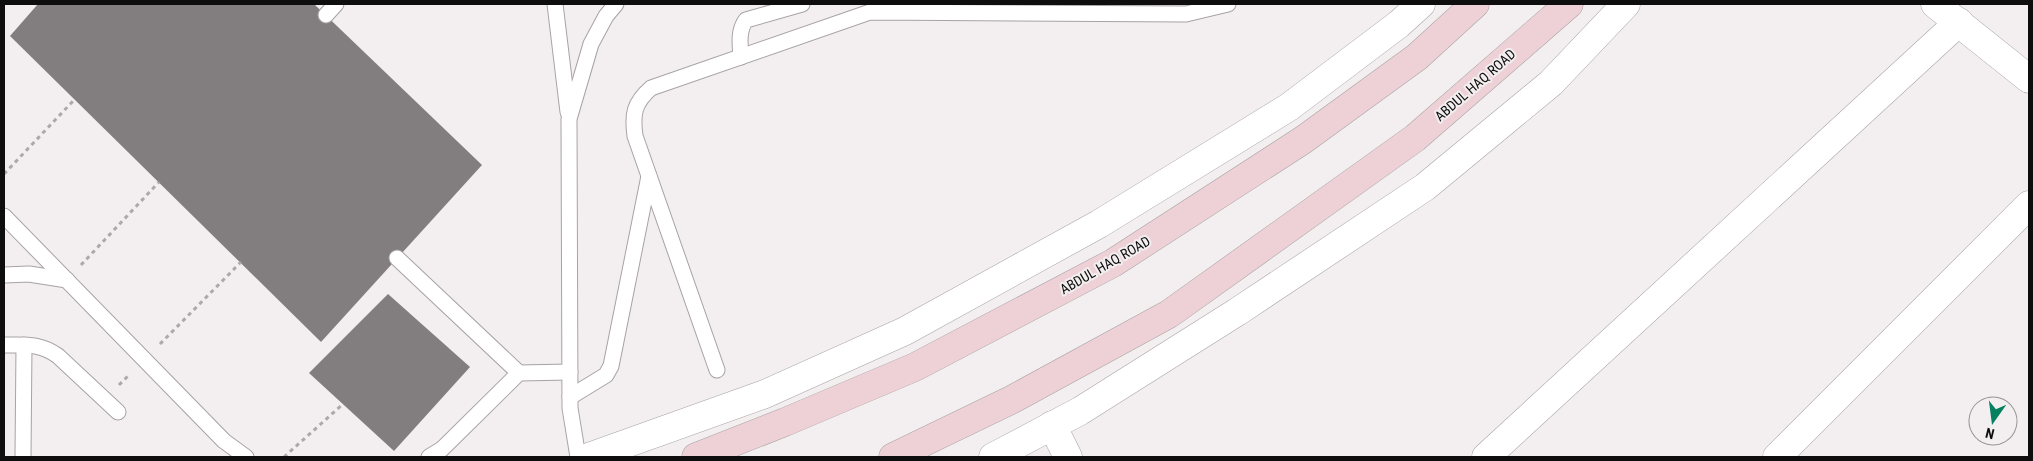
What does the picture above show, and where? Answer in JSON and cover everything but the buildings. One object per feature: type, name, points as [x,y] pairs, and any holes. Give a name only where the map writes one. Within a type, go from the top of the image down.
[{"type":"main road","name":"ABDUL HAQ ROAD","points":[[696,457],[915,367],[1113,263],[1303,140],[1417,57],[1475,4]]},
{"type":"main road","name":"ABDUL HAQ ROAD","points":[[893,457],[1013,398],[1168,314],[1415,138],[1569,4]]},
{"type":"street","points":[[589,457],[765,394],[906,331],[1099,224],[1289,107],[1399,24],[1421,4]]},
{"type":"street","points":[[993,457],[1080,411],[1237,312],[1425,187],[1551,83],[1626,4]]},
{"type":"street","points":[[1936,4],[2029,79]]},
{"type":"street","points":[[1486,457],[1959,22]]},
{"type":"street","points":[[1776,457],[2029,205]]},
{"type":"street","points":[[1052,425],[1068,457]]},
{"type":"lane","points":[[326,15],[336,4]]},
{"type":"lane","points":[[554,4],[569,119],[570,398],[578,457]]},
{"type":"lane","points":[[569,119],[591,44],[606,16],[616,4]]},
{"type":"lane","points":[[741,57],[740,33],[742,24],[746,20],[802,4]]},
{"type":"lane","points":[[717,370],[635,136],[633,120],[636,106],[643,95],[651,88],[870,12],[1186,14],[1228,4]]},
{"type":"lane","points":[[570,398],[606,375],[611,366],[649,176]]},
{"type":"lane","points":[[4,216],[224,441],[246,457]]},
{"type":"lane","points":[[397,258],[519,373]]},
{"type":"lane","points":[[4,275],[29,274],[67,280]]},
{"type":"lane","points":[[4,345],[36,346],[48,350],[58,356],[118,412]]},
{"type":"lane","points":[[23,457],[24,345]]},
{"type":"lane","points":[[429,457],[442,449],[519,373],[570,372]]},
{"type":"path","points":[[4,174],[75,100]]},
{"type":"path","points":[[67,280],[159,182]]},
{"type":"path","points":[[105,400],[241,262]]},
{"type":"path","points":[[284,457],[343,404]]}]
